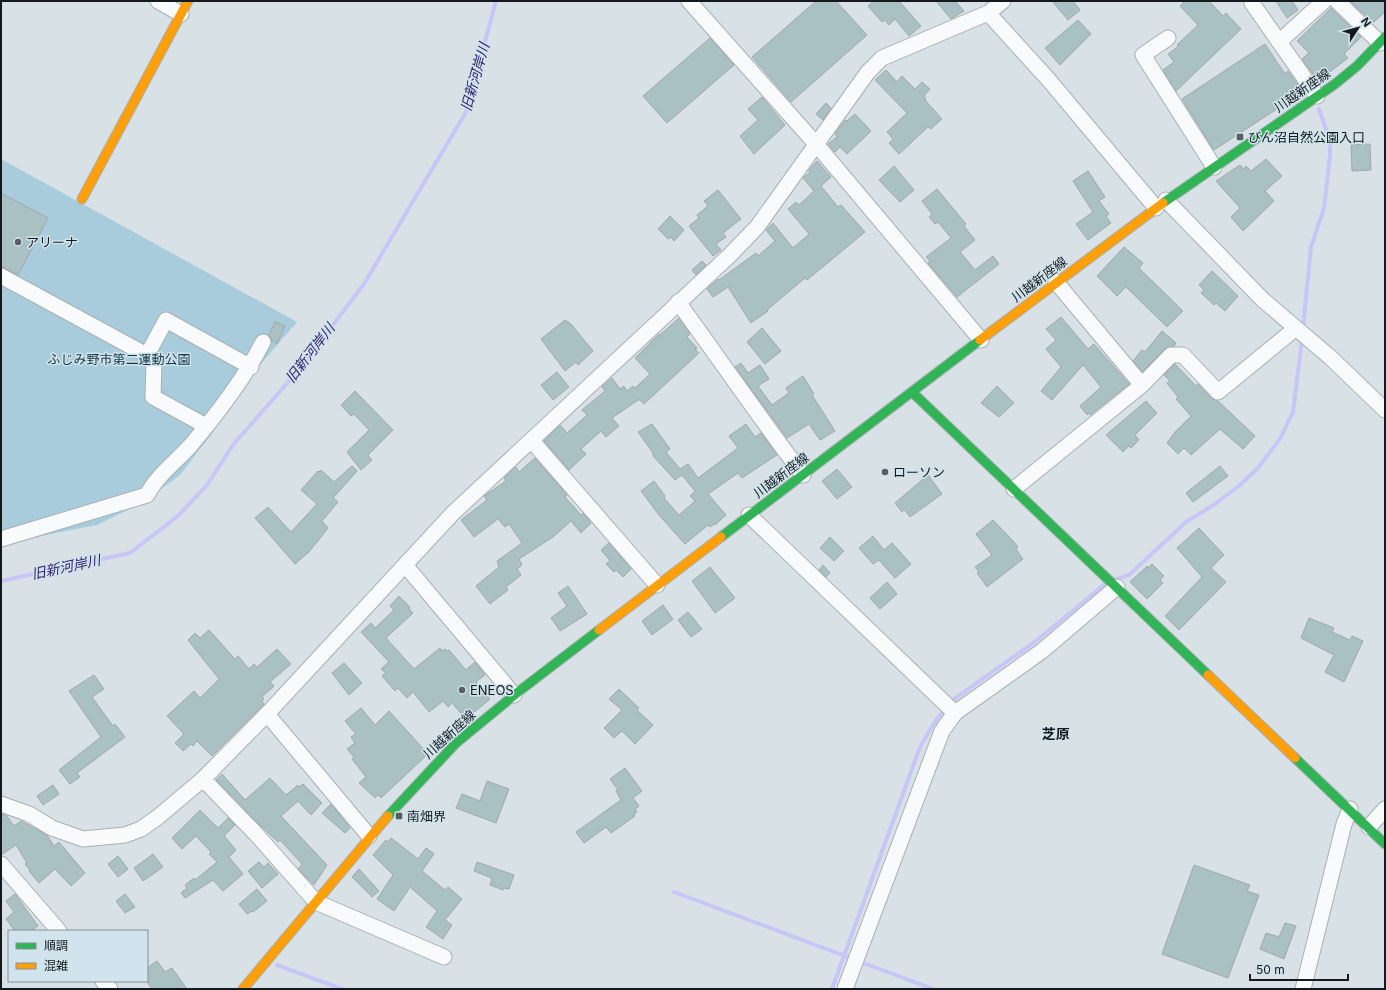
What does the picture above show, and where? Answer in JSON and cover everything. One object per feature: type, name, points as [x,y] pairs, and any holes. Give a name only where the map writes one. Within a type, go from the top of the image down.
[{"type":"main road","points":[[82,199],[185,7]]},
{"type":"main road","name":"川越新座線","points":[[242,989],[401,800],[456,743],[514,695],[657,585],[1056,282],[1161,204],[1317,96],[1357,66],[1382,40]]},
{"type":"main road","points":[[912,392],[1369,827],[1385,844]]},
{"type":"street","points":[[158,1],[185,7]]},
{"type":"street","points":[[689,1],[816,144],[981,340]]},
{"type":"street","points":[[1,804],[28,814],[52,828],[83,839],[102,839],[125,835],[141,829],[158,817],[203,780],[267,714],[453,512],[532,441],[678,302],[730,255],[757,227],[868,72],[882,58],[988,13],[1003,1]]},
{"type":"street","points":[[1279,42],[1324,1]]},
{"type":"street","points":[[1338,1],[1382,40]]},
{"type":"street","points":[[1252,3],[1317,96]]},
{"type":"street","points":[[988,13],[1161,204],[1263,300],[1296,328],[1385,410]]},
{"type":"street","points":[[1168,38],[1143,55],[1165,92],[1214,167]]},
{"type":"street","points":[[1,276],[154,360],[153,397],[206,426]]},
{"type":"street","points":[[1056,282],[1142,385]]},
{"type":"street","points":[[678,302],[803,475]]},
{"type":"street","points":[[146,355],[166,320],[251,367]]},
{"type":"street","points":[[1014,489],[1142,385],[1171,355],[1183,354],[1218,392],[1296,328]]},
{"type":"street","points":[[1,539],[146,495],[153,484],[191,446],[251,367],[263,342]]},
{"type":"street","points":[[532,441],[657,585]]},
{"type":"street","points":[[749,515],[955,713]]},
{"type":"street","points":[[405,565],[514,695]]},
{"type":"street","points":[[845,989],[937,740],[955,713],[1042,651],[1117,587]]},
{"type":"street","points":[[267,714],[370,836]]},
{"type":"street","points":[[203,780],[256,834],[316,902],[444,957]]},
{"type":"street","points":[[1303,989],[1342,831],[1350,809]]},
{"type":"street","points":[[1369,827],[1385,809]]},
{"type":"street","points":[[1,864],[58,930]]},
{"type":"green space","name":"ふじみ野市第二運動公園","points":[[1,159],[297,322],[252,374],[213,432],[180,475],[142,503],[97,525],[50,534],[1,547]]},
{"type":"building","points":[[816,1],[836,1],[867,35],[791,102],[752,57]]},
{"type":"building","points":[[874,1],[899,1],[921,26],[909,36],[895,19],[889,25],[885,20],[882,22],[868,6]]},
{"type":"building","points":[[936,1],[955,1],[964,11],[951,19]]},
{"type":"building","points":[[1052,1],[1073,1],[1080,10],[1068,20]]},
{"type":"building","points":[[1185,1],[1209,1],[1223,16],[1226,13],[1241,29],[1176,91],[1163,70],[1174,62],[1168,54],[1179,46],[1177,45],[1198,25],[1180,6]]},
{"type":"building","points":[[1276,1],[1292,1],[1298,10],[1287,18]]},
{"type":"building","points":[[1350,1],[1385,1],[1385,12],[1373,23]]},
{"type":"building","points":[[1331,8],[1361,37],[1344,54],[1348,58],[1318,81],[1302,59],[1309,53],[1297,41]]},
{"type":"building","points":[[1078,20],[1091,34],[1060,65],[1045,48]]},
{"type":"building","points":[[710,38],[734,65],[667,123],[643,96]]},
{"type":"building","points":[[1265,44],[1285,74],[1288,71],[1303,92],[1214,150],[1182,99]]},
{"type":"building","points":[[886,70],[897,82],[902,76],[915,89],[922,82],[930,89],[924,96],[926,99],[925,100],[942,119],[931,129],[928,127],[899,154],[889,143],[893,139],[887,132],[907,113],[875,80]]},
{"type":"building","points":[[762,97],[785,125],[754,154],[740,136],[758,120],[748,109]]},
{"type":"building","points":[[826,103],[831,108],[823,120],[816,114]]},
{"type":"building","points":[[855,114],[871,131],[847,154],[840,147],[835,152],[828,144],[837,137],[835,134],[845,120],[847,121]]},
{"type":"building","points":[[1370,144],[1371,170],[1352,171],[1351,145]]},
{"type":"building","points":[[1266,159],[1282,176],[1265,191],[1274,201],[1243,231],[1231,217],[1240,208],[1216,181],[1240,165],[1244,169],[1246,166],[1251,171]]},
{"type":"building","points":[[817,161],[831,177],[821,186],[838,207],[841,205],[865,232],[807,280],[805,278],[767,310],[768,311],[751,323],[728,287],[713,297],[707,289],[718,279],[719,280],[756,253],[758,256],[775,241],[766,230],[773,223],[793,248],[809,234],[788,209],[796,202],[799,205],[814,191],[803,178],[810,172],[809,170]]},
{"type":"building","points":[[894,166],[914,190],[900,202],[879,180]]},
{"type":"building","points":[[1088,171],[1105,197],[1099,201],[1109,214],[1106,216],[1111,223],[1088,240],[1076,224],[1093,212],[1073,181]]},
{"type":"building","points":[[937,189],[966,224],[964,226],[975,240],[960,252],[975,270],[993,256],[999,264],[957,297],[928,263],[930,261],[926,257],[951,238],[938,222],[935,224],[929,217],[932,214],[922,201]]},
{"type":"building","points":[[718,190],[741,219],[723,233],[726,237],[716,244],[721,250],[713,256],[689,226],[699,218],[697,215],[708,206],[704,201]]},
{"type":"building","name":"アリーナ","points":[[1,193],[48,218],[18,275],[1,266]]},
{"type":"building","points":[[670,216],[684,230],[674,241],[671,237],[668,239],[658,229]]},
{"type":"building","points":[[1124,247],[1143,263],[1139,268],[1183,311],[1167,327],[1126,287],[1117,296],[1097,276]]},
{"type":"building","points":[[702,261],[706,265],[696,275],[692,270]]},
{"type":"building","points":[[1212,271],[1238,296],[1225,311],[1216,303],[1214,305],[1201,293],[1204,290],[1199,285]]},
{"type":"building","points":[[1061,317],[1088,349],[1094,344],[1129,384],[1090,415],[1088,413],[1087,415],[1080,406],[1101,387],[1083,365],[1052,400],[1041,391],[1061,367],[1046,349],[1056,340],[1046,329]]},
{"type":"building","points":[[679,318],[690,334],[687,337],[697,348],[695,349],[699,353],[644,404],[638,400],[612,418],[619,426],[606,437],[601,431],[581,449],[586,454],[569,470],[544,441],[560,425],[567,433],[587,415],[582,410],[605,391],[602,387],[612,378],[620,389],[624,386],[627,391],[633,386],[635,388],[650,374],[635,358],[659,334],[660,335]]},
{"type":"building","points":[[565,320],[571,324],[593,351],[578,365],[576,362],[565,371],[541,339]]},
{"type":"building","points":[[275,322],[285,326],[277,344],[272,341],[269,335]]},
{"type":"building","points":[[762,328],[781,351],[765,364],[747,342]]},
{"type":"building","points":[[1162,331],[1176,343],[1174,346],[1165,349],[1142,372],[1133,361],[1142,350],[1145,352]]},
{"type":"building","points":[[741,363],[748,373],[760,365],[769,379],[758,386],[772,405],[789,393],[786,388],[803,376],[814,394],[812,395],[835,431],[820,440],[809,424],[787,438],[735,367]]},
{"type":"building","points":[[1175,364],[1196,386],[1198,384],[1211,398],[1218,401],[1255,436],[1243,449],[1220,429],[1191,455],[1184,448],[1178,454],[1167,443],[1175,432],[1191,416],[1176,399],[1178,397],[1167,383],[1170,381],[1164,375]]},
{"type":"building","points":[[557,372],[569,387],[553,400],[541,385]]},
{"type":"building","points":[[997,386],[1014,403],[999,417],[981,403]]},
{"type":"building","points":[[355,391],[393,430],[368,455],[372,460],[361,470],[347,452],[369,430],[354,414],[351,416],[341,405]]},
{"type":"building","points":[[1146,401],[1157,413],[1135,435],[1139,440],[1131,448],[1129,446],[1123,452],[1106,435]]},
{"type":"building","points":[[652,424],[670,449],[666,452],[680,469],[688,464],[698,478],[738,448],[729,436],[746,424],[755,437],[761,433],[777,455],[742,478],[738,473],[708,494],[726,515],[715,525],[714,524],[710,527],[708,525],[685,544],[659,515],[641,491],[654,481],[665,496],[664,498],[679,515],[695,501],[690,496],[695,491],[682,475],[675,480],[653,456],[653,453],[638,432]]},
{"type":"building","points":[[535,458],[567,495],[565,497],[581,515],[583,513],[591,523],[581,533],[571,521],[553,537],[519,559],[522,565],[517,569],[521,575],[506,587],[508,590],[490,604],[476,586],[499,567],[497,561],[522,543],[509,524],[505,527],[498,519],[474,537],[461,520],[487,500],[484,496],[506,481],[504,478],[516,467],[519,472]]},
{"type":"building","points":[[352,466],[357,471],[333,498],[338,502],[322,521],[328,528],[309,552],[295,564],[255,518],[268,507],[291,532],[317,504],[301,490],[318,471],[319,472],[321,470],[334,482]]},
{"type":"building","points":[[1220,466],[1228,476],[1193,502],[1186,493]]},
{"type":"building","points":[[837,469],[852,487],[837,499],[822,481]]},
{"type":"building","points":[[928,475],[942,494],[910,517],[904,509],[902,512],[895,503]]},
{"type":"building","points":[[993,520],[1018,547],[1016,549],[1023,559],[987,587],[977,573],[979,572],[975,567],[992,555],[976,534]]},
{"type":"building","points":[[1199,528],[1224,555],[1211,568],[1226,582],[1179,630],[1165,616],[1202,577],[1177,548]]},
{"type":"building","points":[[873,536],[884,550],[892,543],[911,564],[895,578],[879,560],[873,564],[859,548]]},
{"type":"building","points":[[830,537],[844,551],[834,561],[820,548]]},
{"type":"building","points":[[609,543],[631,569],[623,577],[616,570],[614,572],[606,564],[610,561],[601,550]]},
{"type":"building","points":[[1152,564],[1164,576],[1160,580],[1163,583],[1147,599],[1130,582],[1147,566],[1148,568]]},
{"type":"building","points":[[823,565],[830,573],[826,577],[819,570]]},
{"type":"building","points":[[710,567],[735,598],[715,613],[692,581]]},
{"type":"building","points":[[887,582],[897,594],[880,609],[870,598]]},
{"type":"building","points":[[568,586],[587,614],[560,631],[551,618],[567,606],[558,593]]},
{"type":"building","points":[[399,596],[410,607],[409,609],[413,613],[386,638],[414,669],[440,648],[442,651],[445,649],[447,651],[449,650],[466,670],[475,662],[485,675],[476,682],[490,699],[466,719],[452,703],[448,707],[443,701],[429,712],[413,692],[407,698],[398,688],[395,691],[382,676],[386,673],[381,669],[389,662],[361,632],[371,623],[375,628],[394,610],[390,606]]},
{"type":"building","points":[[663,605],[673,619],[652,635],[642,621]]},
{"type":"building","points":[[688,612],[702,629],[691,637],[678,620]]},
{"type":"building","points":[[1309,618],[1334,628],[1332,632],[1350,640],[1352,636],[1363,641],[1344,682],[1325,672],[1334,655],[1301,638]]},
{"type":"building","points":[[209,630],[235,659],[238,656],[249,669],[254,664],[257,667],[277,649],[291,664],[270,682],[274,686],[262,697],[264,699],[262,701],[264,704],[212,756],[197,741],[193,746],[191,744],[183,751],[175,743],[184,734],[167,716],[194,691],[200,698],[219,679],[188,640],[195,633],[200,638]]},
{"type":"building","points":[[344,663],[362,683],[349,695],[332,673]]},
{"type":"building","points":[[94,675],[104,689],[92,697],[113,726],[115,724],[125,737],[77,773],[80,777],[70,784],[59,770],[101,737],[69,691]]},
{"type":"building","points":[[619,689],[639,708],[637,710],[653,725],[635,744],[622,731],[614,738],[604,728],[622,710],[609,699]]},
{"type":"building","points":[[361,708],[375,725],[389,711],[428,754],[381,798],[378,795],[375,798],[359,783],[366,777],[352,759],[354,757],[347,749],[355,743],[351,737],[356,734],[345,721]]},
{"type":"building","points":[[625,768],[642,791],[633,798],[639,806],[635,809],[637,812],[634,814],[635,816],[611,833],[606,827],[584,843],[576,832],[621,800],[616,791],[618,790],[610,779]]},
{"type":"building","points":[[222,774],[245,800],[270,778],[286,795],[298,785],[299,787],[303,784],[322,803],[311,815],[298,801],[281,816],[327,865],[314,885],[298,869],[302,864],[280,840],[278,842],[216,780]]},
{"type":"building","points":[[487,781],[509,789],[496,823],[456,808],[462,794],[480,801]]},
{"type":"building","points":[[53,785],[59,794],[43,805],[37,796]]},
{"type":"building","points":[[331,804],[350,828],[345,833],[322,813]]},
{"type":"building","points":[[200,810],[218,828],[228,818],[235,825],[224,836],[236,850],[229,857],[243,874],[223,891],[213,880],[185,898],[181,893],[187,888],[185,885],[194,878],[195,880],[217,862],[209,854],[211,852],[196,836],[182,849],[172,838]]},
{"type":"building","points":[[1,814],[7,816],[14,826],[21,821],[47,835],[54,846],[59,842],[85,873],[71,886],[55,869],[39,883],[29,871],[30,870],[25,864],[27,863],[16,845],[1,855]]},
{"type":"building","points":[[391,838],[418,859],[426,848],[434,854],[422,871],[445,890],[448,887],[462,899],[445,920],[452,925],[443,939],[426,927],[437,911],[410,887],[394,911],[377,899],[393,875],[373,855],[386,840],[388,842]]},
{"type":"building","points":[[153,854],[163,867],[143,881],[134,868]]},
{"type":"building","points":[[118,856],[128,869],[118,877],[108,864]]},
{"type":"building","points":[[259,862],[264,867],[268,863],[278,874],[262,888],[248,871]]},
{"type":"building","points":[[477,862],[514,875],[509,889],[504,888],[503,890],[490,885],[492,878],[474,871]]},
{"type":"building","points":[[1194,865],[1250,885],[1247,891],[1259,895],[1228,978],[1162,954]]},
{"type":"building","points":[[359,869],[379,891],[372,897],[352,877]]},
{"type":"building","points":[[257,889],[267,901],[253,912],[252,911],[247,914],[239,904]]},
{"type":"building","points":[[15,894],[38,926],[32,930],[14,930],[6,919],[14,912],[6,901]]},
{"type":"building","points":[[125,894],[135,907],[125,913],[116,901]]},
{"type":"building","points":[[1285,923],[1296,926],[1284,959],[1260,949],[1266,933],[1279,937]]},
{"type":"building","points":[[157,961],[165,972],[172,968],[187,989],[152,989],[147,982],[148,967]]},
{"type":"waterway","name":"旧新河岸川","points":[[1,581],[130,553],[178,516],[207,485],[233,445],[297,372],[364,284],[466,112],[496,1]]},
{"type":"waterway","points":[[1303,328],[1311,247],[1324,208],[1330,157],[1330,141],[1319,109]]},
{"type":"waterway","points":[[1117,579],[1129,575],[1186,522],[1215,504],[1239,486],[1257,469],[1280,439],[1293,412],[1302,339]]},
{"type":"waterway","points":[[832,989],[920,747],[936,720],[953,700],[1036,641],[1105,584]]},
{"type":"waterway","points":[[674,892],[933,989]]},
{"type":"waterway","points":[[277,965],[342,989]]},
{"type":"traffic: fast","points":[[1163,203],[1335,84],[1357,66],[1385,37]]},
{"type":"traffic: fast","points":[[721,537],[980,340]]},
{"type":"traffic: fast","points":[[912,392],[1208,675]]},
{"type":"traffic: fast","points":[[388,816],[456,743],[518,692],[599,630]]},
{"type":"traffic: fast","points":[[1295,758],[1385,844]]},
{"type":"traffic: slow","points":[[82,199],[188,1]]},
{"type":"traffic: slow","points":[[980,340],[1163,203]]},
{"type":"traffic: slow","points":[[599,630],[721,537]]},
{"type":"traffic: slow","points":[[1208,675],[1295,758]]},
{"type":"traffic: slow","points":[[243,989],[388,816]]},
{"type":"place","name":"びん沼自然公園入口","points":[[1240,137]]},
{"type":"place","name":"アリーナ","points":[[18,242]]},
{"type":"place","name":"ローソン","points":[[885,472]]},
{"type":"place","name":"ENEOS","points":[[462,690]]},
{"type":"place","name":"南畑界","points":[[399,816]]},
{"type":"district","name":"芝原","points":[[1056,734]]}]
